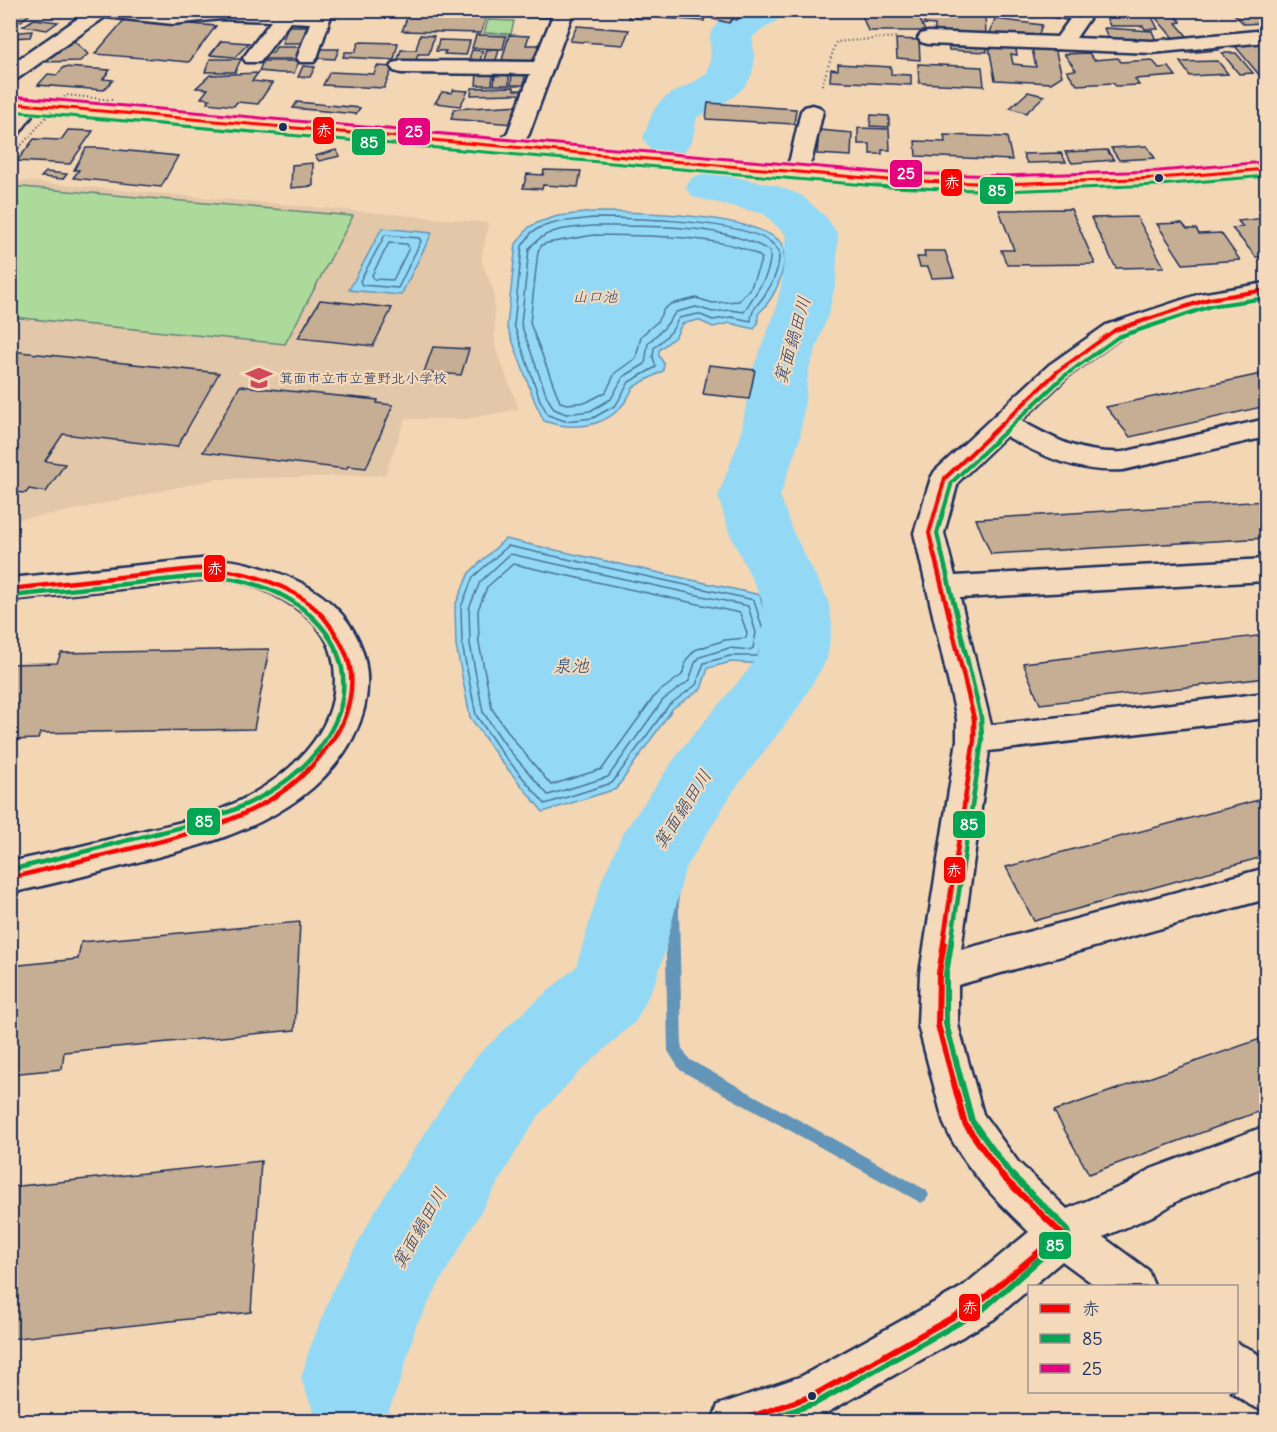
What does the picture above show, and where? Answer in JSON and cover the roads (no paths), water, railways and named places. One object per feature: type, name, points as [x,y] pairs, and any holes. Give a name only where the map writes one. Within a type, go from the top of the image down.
[{"type":"main road","points":[[20,104],[889,180],[1005,184],[1159,178],[1266,169]]},
{"type":"street","points":[[507,146],[518,134],[565,10]]},
{"type":"street","points":[[1051,10],[1084,13],[1063,43]]},
{"type":"street","points":[[10,75],[103,11],[172,18],[197,13],[284,17],[322,14],[307,58]]},
{"type":"street","points":[[253,58],[284,17]]},
{"type":"street","points":[[928,38],[1152,47],[1266,36]]},
{"type":"street","points":[[22,43],[58,42]]},
{"type":"street","points":[[401,67],[542,68]]},
{"type":"street","points":[[15,139],[20,104]]},
{"type":"street","points":[[795,172],[801,159],[812,111]]},
{"type":"street","points":[[1129,1285],[1062,1233],[1003,1176],[965,1124],[938,1025],[939,973],[974,740],[974,719],[929,534],[945,478],[1058,371],[1115,330],[1209,299],[1266,290]]},
{"type":"street","points":[[1003,423],[1065,456],[1105,464],[1266,428]]},
{"type":"street","points":[[10,568],[166,552],[215,560],[234,570],[278,584],[304,598],[333,623],[347,648],[352,672],[351,698],[344,723],[332,745],[305,773],[278,795],[230,820],[193,833],[10,878]]},
{"type":"street","points":[[10,589],[191,571],[234,570]]},
{"type":"street","points":[[941,588],[1266,570]]},
{"type":"street","points":[[974,740],[1266,705]]},
{"type":"street","points":[[939,973],[1266,884]]},
{"type":"street","points":[[735,1422],[812,1396],[978,1303],[1062,1233],[1142,1199],[1166,1184],[1266,1146]]},
{"type":"street","points":[[1238,1368],[1266,1389]]},
{"type":"water","name":"山口池","points":[[593,212],[693,216],[746,225],[767,233],[782,243],[784,262],[775,291],[758,314],[758,323],[754,329],[730,323],[713,327],[698,320],[682,324],[676,336],[659,350],[659,356],[664,364],[663,371],[633,387],[618,410],[608,418],[584,426],[558,425],[544,421],[507,326],[516,244],[529,227],[539,222],[558,216]]},
{"type":"water","points":[[382,228],[432,233],[401,295],[349,290]]},
{"type":"water","name":"泉池","points":[[505,539],[760,595],[770,634],[763,664],[731,662],[708,668],[701,689],[673,708],[616,789],[543,812],[498,757],[470,717],[456,645],[455,606],[469,573]]},
{"type":"waterway","name":"箕面鍋田川","points":[[668,141],[677,110],[717,88],[728,76],[732,63],[733,30],[764,10]]},
{"type":"waterway","name":"箕面鍋田川","points":[[710,187],[771,201]]},
{"type":"waterway","name":"箕面鍋田川","points":[[351,1379],[369,1322],[408,1244],[509,1085],[550,1043],[606,994],[622,958],[650,858],[708,769],[773,689],[792,659],[798,625],[795,600],[761,532],[749,496],[770,438],[781,368],[802,312],[809,281],[812,234],[783,206]]},
{"type":"waterway","points":[[666,836],[671,865],[675,1051],[685,1065],[921,1195]]},
{"type":"place","name":"箕面市立市立萱野北小学校","points":[[259,378]]}]
